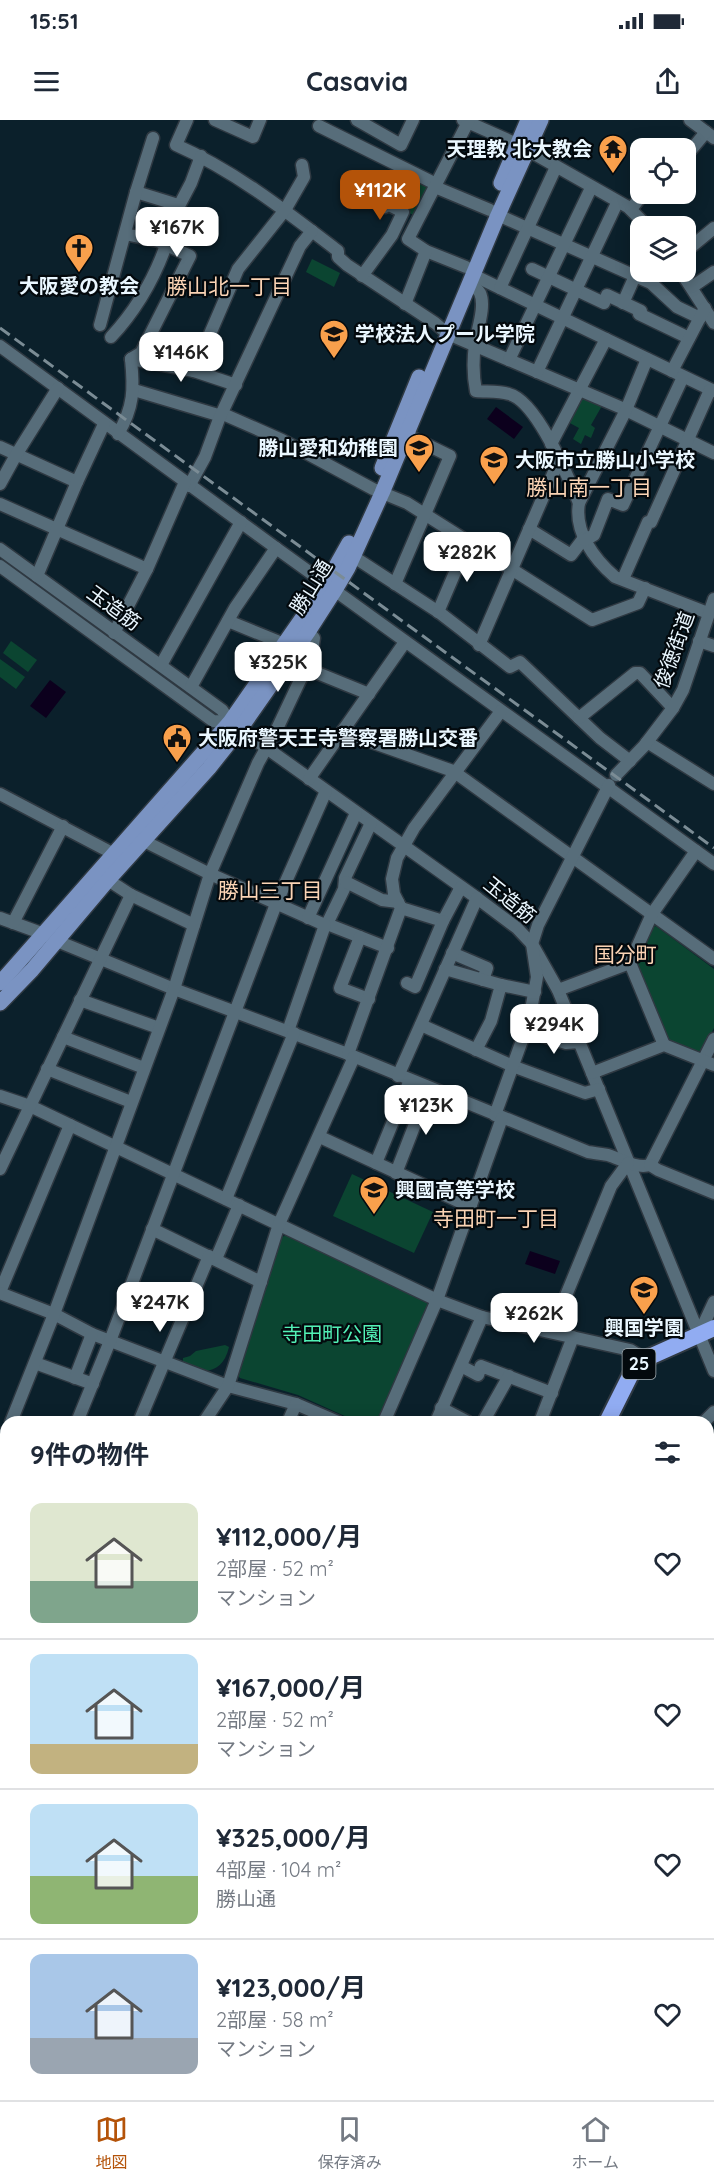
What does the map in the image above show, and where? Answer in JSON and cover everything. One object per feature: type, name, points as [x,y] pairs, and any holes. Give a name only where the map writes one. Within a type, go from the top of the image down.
[{"type":"highway","name":"25","points":[[610,1416],[634,1368],[645,1359],[706,1331]]},
{"type":"main road","name":"勝山通","points":[[0,983],[50,938],[108,880],[209,768],[284,647],[354,557],[378,491],[522,147],[528,120]]},
{"type":"main road","name":"勝山通","points":[[522,147],[541,120]]},
{"type":"main road","name":"勝山通","points":[[0,1003],[114,854],[235,725],[308,632],[345,553],[407,435],[444,330]]},
{"type":"street","points":[[187,120],[176,145],[201,156],[285,210],[338,251],[338,257],[362,276],[444,330],[626,410],[714,453]]},
{"type":"street","points":[[215,120],[253,136],[260,120]]},
{"type":"street","points":[[347,141],[357,120],[401,145],[413,120]]},
{"type":"street","points":[[690,120],[710,135],[696,147]]},
{"type":"street","points":[[623,579],[712,391],[469,275],[408,239],[467,121],[522,147],[631,209],[638,216]]},
{"type":"street","points":[[319,126],[436,186],[630,274]]},
{"type":"street","points":[[100,325],[153,138]]},
{"type":"street","points":[[111,337],[138,303],[167,244],[172,227],[168,225],[191,183],[201,156]]},
{"type":"street","points":[[194,371],[238,269],[285,210],[304,177],[302,165]]},
{"type":"street","points":[[500,288],[556,168]]},
{"type":"street","points":[[366,198],[385,207],[403,169]]},
{"type":"street","points":[[509,360],[591,188]]},
{"type":"street","points":[[136,192],[178,205]]},
{"type":"street","points":[[537,372],[617,203]]},
{"type":"street","points":[[362,276],[392,235],[403,212],[387,204]]},
{"type":"street","points":[[631,209],[635,204]]},
{"type":"street","points":[[696,243],[714,228]]},
{"type":"street","points":[[114,633],[187,484],[205,457],[300,246],[312,231]]},
{"type":"street","points":[[125,234],[167,244],[190,256],[141,353],[131,359]]},
{"type":"street","points":[[405,304],[426,251]]},
{"type":"street","points":[[532,269],[604,303],[607,296],[623,303],[641,311],[639,315],[689,338]]},
{"type":"street","points":[[692,287],[714,272]]},
{"type":"street","points":[[469,275],[481,297],[475,345],[476,391],[509,394],[522,401],[560,458],[579,503]]},
{"type":"street","points":[[623,303],[632,282]]},
{"type":"street","points":[[649,282],[677,307],[702,313],[714,323]]},
{"type":"street","points":[[529,529],[571,555],[584,539],[594,535],[608,499],[623,505],[660,426],[689,338],[702,313],[688,282]]},
{"type":"street","points":[[551,444],[606,339]]},
{"type":"street","points":[[0,346],[104,424],[501,711],[610,783],[714,864]]},
{"type":"street","points":[[131,359],[194,371],[236,385]]},
{"type":"street","points":[[118,434],[128,418],[134,390],[131,359]]},
{"type":"street","points":[[648,359],[626,410],[579,503],[577,514],[580,533],[604,568],[615,577],[708,613]]},
{"type":"street","points":[[0,484],[16,454],[58,388]]},
{"type":"street","points":[[134,390],[218,415],[223,414],[282,440],[378,491],[406,503],[592,620],[638,603],[645,588]]},
{"type":"street","points":[[37,576],[104,424]]},
{"type":"street","points":[[395,584],[450,456],[407,435]]},
{"type":"street","points":[[0,447],[77,482]]},
{"type":"street","points":[[479,645],[560,458]]},
{"type":"street","points":[[0,504],[147,569]]},
{"type":"street","points":[[161,665],[241,522]]},
{"type":"street","points":[[438,612],[468,542]]},
{"type":"street","points":[[191,687],[228,621],[276,548]]},
{"type":"street","name":"玉造筋","points":[[0,549],[222,710],[235,725],[267,749],[461,886],[517,928],[532,944],[558,990],[628,1163],[706,1331],[714,1371]]},
{"type":"street","points":[[354,557],[438,612],[510,667],[520,662],[614,750],[630,761]]},
{"type":"street","name":"玉造筋","points":[[0,566],[213,721],[235,725]]},
{"type":"street","name":"俊徳街道","points":[[532,944],[538,925],[610,783],[647,742],[673,708],[683,690],[714,599]]},
{"type":"street","points":[[228,621],[277,641],[284,647]]},
{"type":"street","points":[[16,1416],[174,989],[210,874],[258,763],[267,749],[314,648],[314,638],[308,632]]},
{"type":"street","points":[[699,641],[714,646]]},
{"type":"street","points":[[309,779],[405,642]]},
{"type":"street","points":[[305,668],[369,694]]},
{"type":"street","points":[[579,718],[635,673],[640,673],[673,708]]},
{"type":"street","points":[[208,1416],[228,1386],[279,1224],[320,1137],[388,948],[399,905],[394,894],[392,879],[397,858],[501,711]]},
{"type":"street","points":[[344,732],[456,774],[714,959]]},
{"type":"street","points":[[647,742],[714,783]]},
{"type":"street","points":[[80,1416],[276,904],[326,791]]},
{"type":"street","points":[[0,794],[114,854]]},
{"type":"street","points":[[308,918],[356,813]]},
{"type":"street","points":[[226,1199],[291,1032],[326,924],[370,823]]},
{"type":"street","points":[[14,923],[63,826]]},
{"type":"street","points":[[144,841],[276,904],[388,948]]},
{"type":"street","points":[[558,990],[630,963],[652,914],[696,851]]},
{"type":"street","points":[[108,880],[131,895],[194,925]]},
{"type":"street","points":[[346,882],[382,900],[442,921]]},
{"type":"street","points":[[407,983],[415,987],[442,921],[461,886]]},
{"type":"street","points":[[0,1169],[131,895]]},
{"type":"street","points":[[376,1163],[421,1026],[477,898]]},
{"type":"street","points":[[0,918],[588,1152],[606,1155],[628,1163],[650,1165],[713,1191]]},
{"type":"street","points":[[360,937],[340,988],[369,999]]},
{"type":"street","points":[[387,1416],[437,1300],[471,1207],[526,1033],[537,977],[532,944]]},
{"type":"street","points":[[452,953],[486,968],[483,980]]},
{"type":"street","points":[[630,963],[664,1045]]},
{"type":"street","points":[[445,969],[535,992]]},
{"type":"street","points":[[476,1050],[491,1021],[501,985]]},
{"type":"street","points":[[80,1000],[159,1029]]},
{"type":"street","points":[[421,1026],[514,1067],[585,1093],[598,1089]]},
{"type":"street","points":[[526,1033],[531,1032],[566,1043],[579,1042]]},
{"type":"street","points":[[63,1037],[144,1068]]},
{"type":"street","points":[[650,1165],[709,1063],[714,1039]]},
{"type":"street","points":[[592,1073],[664,1045],[709,1063]]},
{"type":"street","points":[[47,1069],[131,1102]]},
{"type":"street","points":[[396,1173],[429,1088]]},
{"type":"street","points":[[0,1096],[30,1106],[437,1300],[482,1317],[630,1350],[645,1359]]},
{"type":"street","points":[[70,1125],[0,1293],[54,1314],[92,1334],[228,1386],[296,1404],[324,1416]]},
{"type":"street","points":[[320,1137],[471,1207]]},
{"type":"street","points":[[551,1332],[611,1186],[628,1163]]},
{"type":"street","points":[[142,1416],[239,1205]]},
{"type":"street","points":[[152,1229],[261,1282]]},
{"type":"street","points":[[706,1331],[714,1302]]},
{"type":"street","points":[[438,1416],[482,1317]]},
{"type":"street","points":[[75,1377],[92,1334]]},
{"type":"street","points":[[542,1416],[573,1337]]},
{"type":"street","points":[[35,1363],[93,1384]]},
{"type":"street","points":[[461,1366],[478,1375],[482,1366],[552,1393]]},
{"type":"street","points":[[486,1416],[509,1376]]},
{"type":"street","points":[[291,1416],[296,1404]]},
{"type":"street","points":[[441,1408],[456,1416]]},
{"type":"green space","points":[[421,181],[434,187],[418,217],[407,212],[405,208]]},
{"type":"green space","points":[[312,259],[340,273],[334,287],[306,272]]},
{"type":"green space","points":[[579,397],[603,404],[591,425],[595,428],[591,438],[585,435],[581,444],[573,439],[579,428],[566,421]]},
{"type":"green space","points":[[9,563],[214,714],[213,716],[7,565]]},
{"type":"green space","points":[[11,641],[37,660],[28,672],[3,653]]},
{"type":"green space","points":[[0,659],[25,677],[16,689],[0,677]]},
{"type":"green space","points":[[656,926],[714,969],[714,1028],[702,1051],[697,1053],[668,1040],[634,963],[651,928]]},
{"type":"green space","points":[[352,1174],[433,1212],[414,1253],[333,1216]]},
{"type":"green space","name":"寺田町公園","points":[[288,1235],[426,1301],[428,1306],[382,1416],[345,1416],[298,1395],[240,1378],[237,1374],[281,1237]]},
{"type":"green space","points":[[225,1345],[229,1347],[226,1356],[212,1370],[198,1370],[183,1364],[183,1358],[196,1351]]},
{"type":"shaded area","points":[[496,407],[523,427],[514,439],[487,419]]},
{"type":"shaded area","points":[[50,680],[66,692],[46,718],[30,706]]},
{"type":"shaded area","points":[[530,1251],[560,1261],[555,1274],[525,1264]]},
{"type":"railway","points":[[0,328],[714,848]]},
{"type":"place","name":"天理教 北大教会","points":[[613,174]]},
{"type":"place","name":"大阪愛の教会","points":[[79,274]]},
{"type":"place","name":"学校法人プール学院","points":[[334,360]]},
{"type":"place","name":"勝山愛和幼稚園","points":[[419,474]]},
{"type":"place","name":"大阪市立勝山小学校","points":[[494,486]]},
{"type":"place","name":"大阪府警天王寺警察署勝山交番","points":[[177,764]]},
{"type":"place","name":"興國高等学校","points":[[374,1216]]},
{"type":"place","name":"興国学園","points":[[644,1316]]},
{"type":"district","name":"勝山北一丁目","points":[[229,287]]},
{"type":"district","name":"勝山南一丁目","points":[[589,488]]},
{"type":"district","name":"勝山三丁目","points":[[270,891]]},
{"type":"district","name":"国分町","points":[[625,955]]},
{"type":"district","name":"寺田町一丁目","points":[[496,1219]]}]
